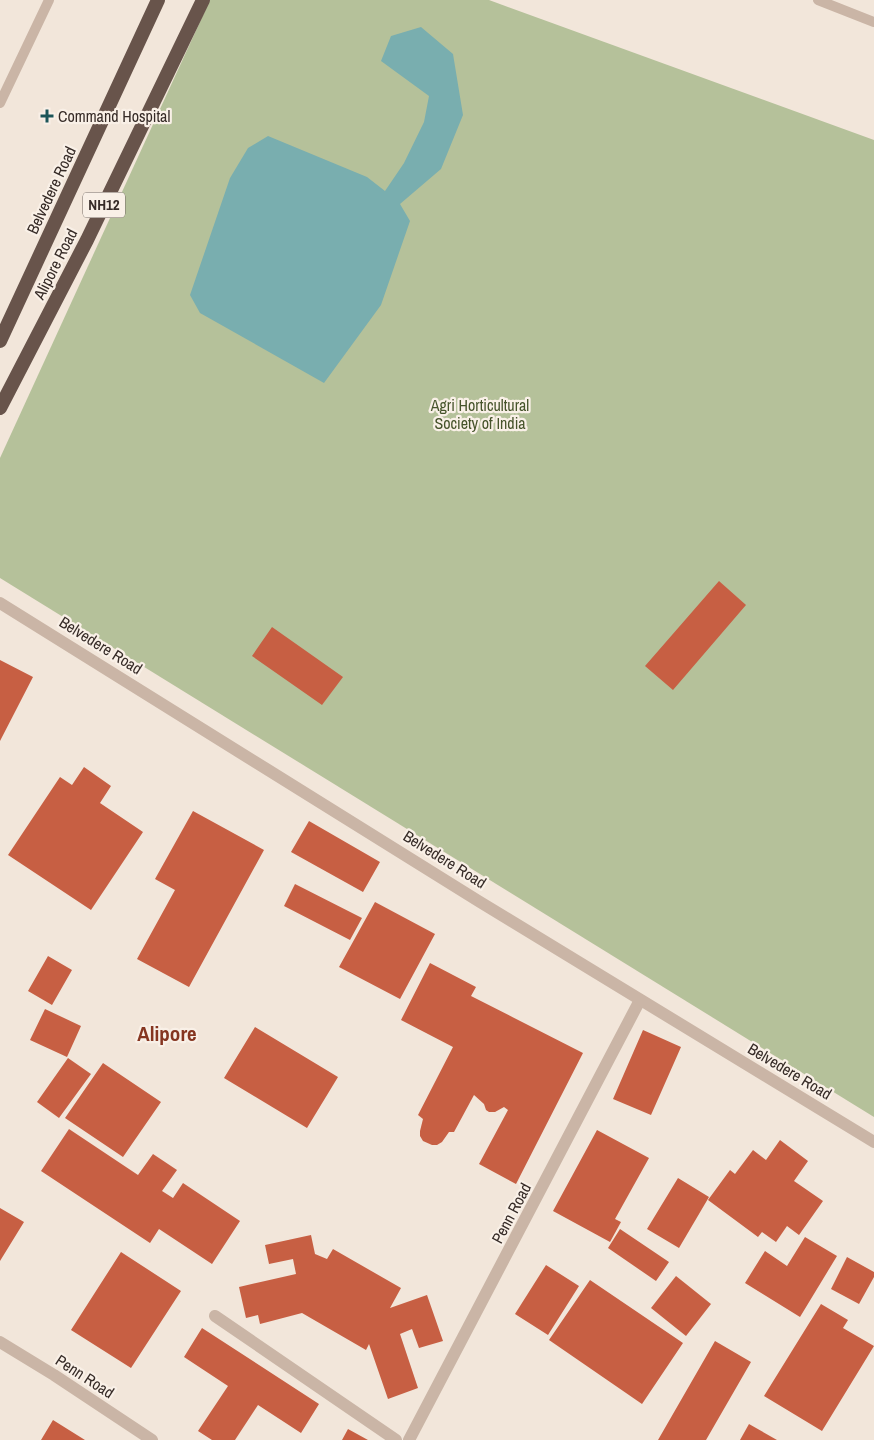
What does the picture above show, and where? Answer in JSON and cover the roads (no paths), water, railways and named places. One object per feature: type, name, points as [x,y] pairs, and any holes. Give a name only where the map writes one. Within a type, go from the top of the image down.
[{"type":"highway","name":"Belvedere Road","points":[[0,341],[158,0]]},
{"type":"highway","name":"Alipore Road","points":[[0,408],[87,240],[203,0]]},
{"type":"street","name":"Belvedere Road","points":[[0,603],[640,1000],[874,1142]]},
{"type":"street","name":"Penn Road","points":[[410,1440],[640,1000]]},
{"type":"street","points":[[215,1316],[396,1440]]},
{"type":"street","name":"Penn Road","points":[[0,1342],[54,1375],[152,1440]]},
{"type":"lane","points":[[0,103],[48,0]]},
{"type":"lane","points":[[818,0],[874,22]]},
{"type":"water","points":[[421,27],[453,54],[463,115],[441,169],[400,204],[410,221],[381,305],[324,383],[200,313],[190,295],[230,178],[248,148],[268,136],[367,177],[385,191],[404,163],[424,122],[429,96],[381,61],[391,36]]},
{"type":"place","name":"Command Hospital","points":[[47,116]]},
{"type":"district","name":"Alipore","points":[[167,1034]]},
{"type":"park label","name":"Agri Horticultural Society of India","points":[[480,414]]}]
